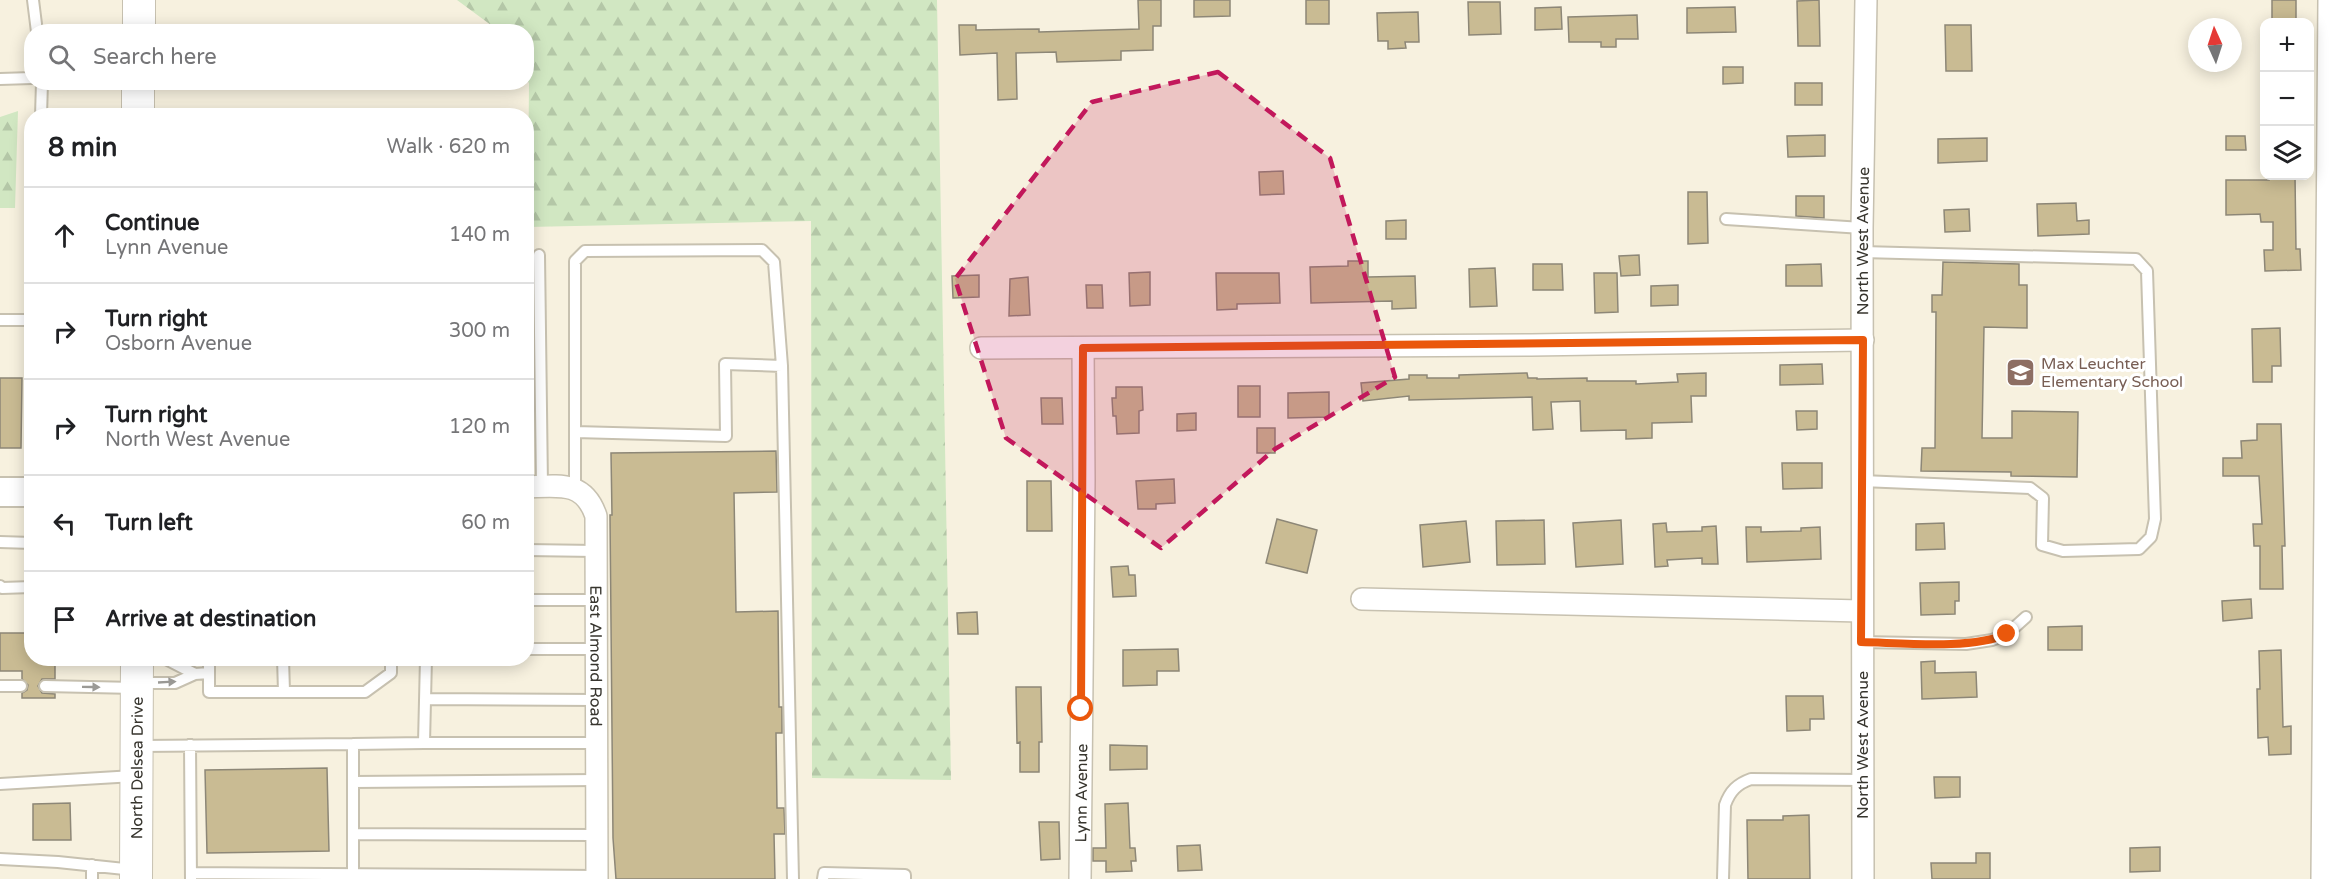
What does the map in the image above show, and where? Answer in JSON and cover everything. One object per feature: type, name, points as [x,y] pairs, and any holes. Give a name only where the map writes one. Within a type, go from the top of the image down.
[{"type":"main road","points":[[139,0],[139,24]]},
{"type":"main road","points":[[138,90],[138,108]]},
{"type":"main road","points":[[0,492],[24,492]]},
{"type":"main road","name":"North Delsea Drive","points":[[136,875],[137,672]]},
{"type":"street","name":"North West Avenue","points":[[1863,879],[1862,228],[1866,0]]},
{"type":"street","points":[[2322,879],[2329,0]]},
{"type":"street","points":[[981,348],[1863,340]]},
{"type":"street","name":"Lynn Avenue","points":[[1080,879],[1084,548],[1083,348]]},
{"type":"street","points":[[534,487],[563,486],[575,489]]},
{"type":"street","name":"East Almond Road","points":[[575,489],[586,496],[596,516],[597,878]]},
{"type":"street","points":[[1362,599],[1861,611]]},
{"type":"lane","points":[[33,0],[36,24]]},
{"type":"lane","points":[[0,79],[24,78]]},
{"type":"lane","points":[[41,108],[42,90]]},
{"type":"lane","points":[[1726,219],[1862,228]]},
{"type":"lane","points":[[575,489],[575,261],[585,251],[762,250],[774,262],[782,366],[794,879]]},
{"type":"lane","points":[[1862,252],[2136,259],[2147,271],[2155,519],[2151,537],[2139,549],[2063,551],[2042,545],[2043,498],[2030,488],[1862,481]]},
{"type":"lane","points":[[534,487],[539,255]]},
{"type":"lane","points":[[0,320],[24,320]]},
{"type":"lane","points":[[575,432],[726,436],[725,364],[782,366]]},
{"type":"lane","points":[[0,543],[24,543]]},
{"type":"lane","points":[[534,550],[596,550]]},
{"type":"lane","points":[[0,586],[2,588],[24,587]]},
{"type":"lane","points":[[534,600],[596,600]]},
{"type":"lane","points":[[1861,642],[1966,644],[1992,640],[2007,634],[2026,617]]},
{"type":"lane","points":[[534,649],[597,649]]},
{"type":"lane","points":[[180,666],[195,674]]},
{"type":"lane","points":[[209,666],[209,692],[365,692],[391,672],[391,666]]},
{"type":"lane","points":[[283,666],[284,692]]},
{"type":"lane","points":[[424,743],[426,666]]},
{"type":"lane","points":[[45,686],[137,672],[175,683],[195,674],[209,673]]},
{"type":"lane","points":[[0,686],[21,686]]},
{"type":"lane","points":[[425,699],[597,700]]},
{"type":"lane","points":[[0,784],[136,761],[190,745],[597,743]]},
{"type":"lane","points":[[353,744],[353,877]]},
{"type":"lane","points":[[190,745],[191,876],[597,878]]},
{"type":"lane","points":[[1723,879],[1725,805],[1729,794],[1736,787],[1751,779],[1862,780]]},
{"type":"lane","points":[[353,782],[597,780]]},
{"type":"lane","points":[[353,834],[597,835]]},
{"type":"lane","points":[[0,860],[92,865],[136,875]]},
{"type":"lane","points":[[92,865],[92,879]]},
{"type":"lane","points":[[823,879],[824,873],[905,875],[905,879]]},
{"type":"highlighted area","points":[[1218,72],[1330,158],[1395,377],[1275,449],[1161,548],[1006,438],[955,279],[1092,102]]},
{"type":"green space","points":[[457,0],[937,0],[951,780],[812,778],[811,221],[534,227],[534,108],[529,108],[529,90],[534,90],[534,24],[490,24]]},
{"type":"green space","points":[[18,111],[15,208],[0,208],[0,117]]},
{"type":"building","points":[[1138,0],[1161,0],[1161,26],[1153,26],[1153,50],[1121,51],[1121,60],[1057,62],[1056,52],[1016,53],[1017,99],[998,100],[997,53],[960,55],[959,25],[976,25],[976,30],[1039,29],[1039,32],[1139,29]]},
{"type":"building","points":[[1194,0],[1230,0],[1230,16],[1194,17]]},
{"type":"building","points":[[1306,0],[1329,0],[1329,24],[1306,24]]},
{"type":"building","points":[[1819,0],[1820,46],[1798,46],[1797,1]]},
{"type":"building","points":[[2272,0],[2296,0],[2296,18],[2272,18]]},
{"type":"building","points":[[1468,2],[1500,2],[1501,34],[1469,35]]},
{"type":"building","points":[[1561,7],[1562,29],[1535,30],[1535,8]]},
{"type":"building","points":[[1735,7],[1736,32],[1687,33],[1687,8]]},
{"type":"building","points":[[1418,12],[1419,42],[1405,42],[1406,48],[1388,49],[1388,41],[1378,41],[1377,13]]},
{"type":"building","points":[[1637,15],[1638,39],[1616,39],[1616,47],[1601,47],[1601,42],[1569,42],[1568,17]]},
{"type":"building","points":[[1945,25],[1971,25],[1972,71],[1946,71]]},
{"type":"building","points":[[1723,67],[1743,67],[1743,83],[1723,84]]},
{"type":"building","points":[[1795,83],[1822,83],[1822,105],[1795,105]]},
{"type":"building","points":[[1825,135],[1825,156],[1788,157],[1787,136]]},
{"type":"building","points":[[2226,136],[2245,136],[2246,150],[2226,150]]},
{"type":"building","points":[[1987,138],[1987,161],[1938,163],[1938,139]]},
{"type":"building","points":[[1283,171],[1284,194],[1260,195],[1259,172]]},
{"type":"building","points":[[2226,180],[2295,180],[2296,249],[2300,249],[2301,270],[2265,271],[2264,250],[2273,250],[2273,222],[2261,222],[2260,214],[2226,215]]},
{"type":"building","points":[[1688,192],[1707,192],[1708,243],[1688,244]]},
{"type":"building","points":[[1796,196],[1824,196],[1824,218],[1796,216]]},
{"type":"building","points":[[2076,203],[2077,221],[2089,220],[2089,234],[2038,236],[2037,204]]},
{"type":"building","points":[[1969,209],[1970,231],[1945,232],[1944,210]]},
{"type":"building","points":[[1406,220],[1406,239],[1386,239],[1386,221]]},
{"type":"building","points":[[1639,255],[1640,275],[1621,276],[1619,256]]},
{"type":"building","points":[[1348,261],[1368,261],[1368,277],[1415,276],[1416,308],[1392,309],[1392,301],[1311,303],[1310,267],[1348,266]]},
{"type":"building","points":[[1943,262],[2019,264],[2019,285],[2027,285],[2027,328],[1984,327],[1982,438],[2012,438],[2012,411],[2078,412],[2077,477],[2011,476],[2011,472],[1921,471],[1922,448],[1935,448],[1936,312],[1932,312],[1932,295],[1942,295]]},
{"type":"building","points":[[1533,264],[1562,264],[1563,290],[1533,290]]},
{"type":"building","points":[[1821,264],[1822,286],[1786,286],[1786,265]]},
{"type":"building","points":[[1495,268],[1497,306],[1470,307],[1469,269]]},
{"type":"building","points":[[1150,272],[1150,305],[1130,306],[1129,273]]},
{"type":"building","points":[[1216,273],[1279,273],[1280,303],[1237,304],[1237,309],[1217,310]]},
{"type":"building","points":[[1594,273],[1617,273],[1618,312],[1595,313]]},
{"type":"building","points":[[979,275],[979,297],[953,298],[952,276]]},
{"type":"building","points":[[1028,277],[1030,315],[1009,316],[1010,279]]},
{"type":"building","points":[[1086,285],[1102,285],[1103,308],[1087,308]]},
{"type":"building","points":[[1678,285],[1678,305],[1651,306],[1651,286]]},
{"type":"building","points":[[2280,328],[2281,366],[2272,366],[2272,382],[2253,382],[2252,329]]},
{"type":"building","points":[[1822,364],[1823,384],[1780,385],[1780,365]]},
{"type":"building","points":[[1527,373],[1528,378],[1537,379],[1587,378],[1587,381],[1636,381],[1636,384],[1678,382],[1677,374],[1706,373],[1706,396],[1691,396],[1692,422],[1652,423],[1652,438],[1626,439],[1626,430],[1581,431],[1580,401],[1551,402],[1553,429],[1533,430],[1532,397],[1409,400],[1409,396],[1363,401],[1361,383],[1409,379],[1409,375],[1427,375],[1427,378],[1459,378],[1459,375]]},
{"type":"building","points":[[0,378],[22,378],[21,448],[0,448]]},
{"type":"building","points":[[1238,386],[1260,386],[1260,417],[1238,417]]},
{"type":"building","points":[[1116,387],[1142,387],[1143,410],[1139,411],[1139,433],[1117,434],[1112,398],[1116,398]]},
{"type":"building","points":[[1329,392],[1329,417],[1288,418],[1288,393]]},
{"type":"building","points":[[1041,398],[1062,398],[1063,424],[1042,424]]},
{"type":"building","points":[[1796,411],[1817,411],[1817,429],[1797,430]]},
{"type":"building","points":[[1196,413],[1196,430],[1177,431],[1177,414]]},
{"type":"building","points":[[2257,424],[2281,424],[2285,546],[2282,546],[2283,589],[2260,589],[2260,546],[2254,546],[2253,524],[2262,524],[2259,476],[2223,476],[2223,458],[2242,458],[2241,441],[2257,440]]},
{"type":"building","points":[[1257,428],[1275,428],[1275,453],[1257,453]]},
{"type":"building","points":[[776,451],[777,492],[734,493],[736,612],[778,611],[779,707],[782,707],[782,733],[776,733],[777,808],[784,808],[785,834],[774,834],[775,879],[616,879],[613,838],[611,453]]},
{"type":"building","points":[[1782,463],[1822,463],[1822,488],[1783,489]]},
{"type":"building","points":[[1174,479],[1175,503],[1156,504],[1156,509],[1138,509],[1136,481]]},
{"type":"building","points":[[1027,481],[1051,481],[1052,531],[1027,531]]},
{"type":"building","points":[[1277,519],[1317,530],[1307,573],[1266,563]]},
{"type":"building","points":[[1544,520],[1545,564],[1497,565],[1496,521]]},
{"type":"building","points":[[1621,520],[1623,564],[1576,567],[1573,523]]},
{"type":"building","points":[[1466,521],[1470,562],[1423,567],[1420,525]]},
{"type":"building","points":[[1666,523],[1667,532],[1702,531],[1702,527],[1716,526],[1718,564],[1702,564],[1702,558],[1667,560],[1668,566],[1655,567],[1653,524]]},
{"type":"building","points":[[1944,523],[1945,549],[1916,550],[1916,524]]},
{"type":"building","points":[[1746,527],[1761,527],[1761,532],[1801,531],[1801,528],[1820,527],[1821,559],[1747,562]]},
{"type":"building","points":[[1128,566],[1129,575],[1135,575],[1136,596],[1113,597],[1111,567]]},
{"type":"building","points":[[1959,582],[1959,601],[1955,601],[1955,614],[1921,615],[1920,583]]},
{"type":"building","points":[[2251,599],[2252,618],[2223,621],[2222,601]]},
{"type":"building","points":[[977,612],[978,634],[958,634],[957,613]]},
{"type":"building","points":[[2082,626],[2082,650],[2048,650],[2048,627]]},
{"type":"building","points":[[0,633],[24,633],[24,666],[55,666],[55,679],[42,679],[38,686],[42,693],[55,694],[55,698],[22,698],[22,693],[27,690],[28,685],[22,679],[22,671],[0,671]]},
{"type":"building","points":[[1178,649],[1179,671],[1157,671],[1157,685],[1123,686],[1123,650]]},
{"type":"building","points":[[2281,650],[2283,727],[2291,726],[2291,754],[2269,755],[2268,737],[2258,738],[2259,651]]},
{"type":"building","points":[[1935,661],[1935,673],[1976,672],[1977,697],[1922,699],[1921,662]]},
{"type":"building","points":[[1016,687],[1041,687],[1042,742],[1039,742],[1039,772],[1020,772]]},
{"type":"building","points":[[1786,696],[1823,696],[1824,719],[1810,719],[1810,730],[1787,731]]},
{"type":"building","points":[[1110,745],[1147,746],[1147,769],[1110,770]]},
{"type":"building","points":[[327,768],[329,851],[207,853],[205,770]]},
{"type":"building","points":[[1934,777],[1960,777],[1960,797],[1935,798]]},
{"type":"building","points":[[70,803],[71,840],[33,840],[33,804]]},
{"type":"building","points":[[1128,803],[1130,848],[1135,848],[1136,861],[1131,861],[1132,871],[1106,872],[1106,861],[1093,861],[1093,848],[1106,848],[1105,804]]},
{"type":"building","points":[[1809,815],[1810,879],[1748,879],[1747,820],[1783,820],[1783,816]]},
{"type":"building","points":[[1039,822],[1059,822],[1060,859],[1041,860]]},
{"type":"building","points":[[1200,845],[1202,870],[1178,871],[1177,846]]},
{"type":"building","points":[[2160,847],[2160,871],[2130,872],[2130,848]]},
{"type":"building","points":[[1976,853],[1990,853],[1990,879],[1932,879],[1931,863],[1976,863]]},
{"type":"place","name":"Max Leuchter Elementary School","points":[[2020,372]]},
{"type":"route","points":[[1081,709],[1083,348],[1863,340],[1861,642],[1966,644],[1992,640],[2007,634]]}]
